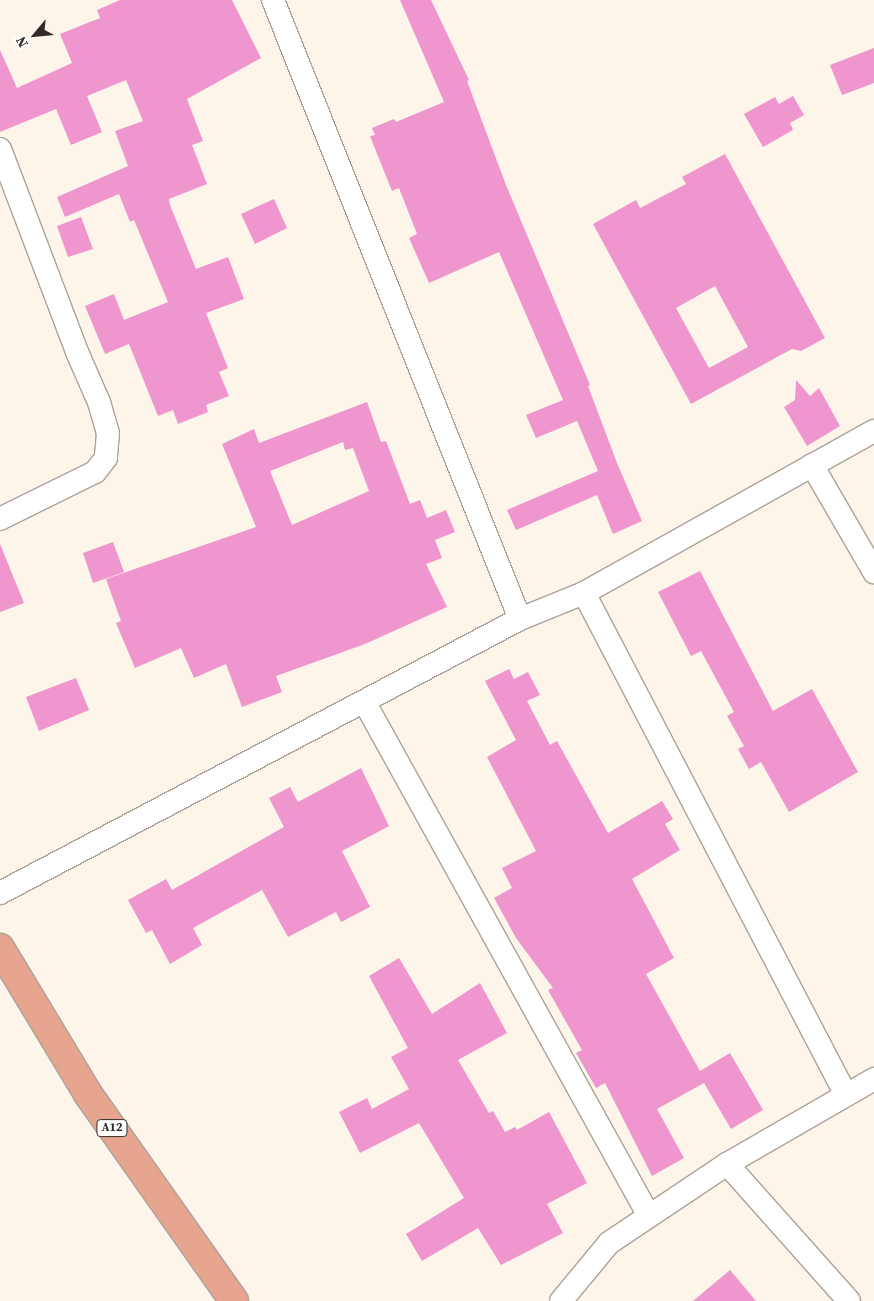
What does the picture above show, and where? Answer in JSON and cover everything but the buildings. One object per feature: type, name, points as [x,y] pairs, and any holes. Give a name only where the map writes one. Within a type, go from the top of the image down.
[{"type":"main road","name":"A12","points":[[0,948],[88,1094],[232,1300]]},
{"type":"street","points":[[273,0],[520,619]]},
{"type":"street","points":[[0,149],[76,352],[99,402],[108,433],[106,458],[95,472],[0,519]]},
{"type":"street","points":[[0,894],[365,703],[520,619],[584,592],[874,431]]},
{"type":"street","points":[[812,466],[874,572]]},
{"type":"street","points":[[584,592],[846,1095]]},
{"type":"street","points":[[365,703],[648,1216]]},
{"type":"street","points":[[561,1301],[609,1243],[728,1164],[874,1079]]},
{"type":"street","points":[[728,1164],[849,1301]]}]
